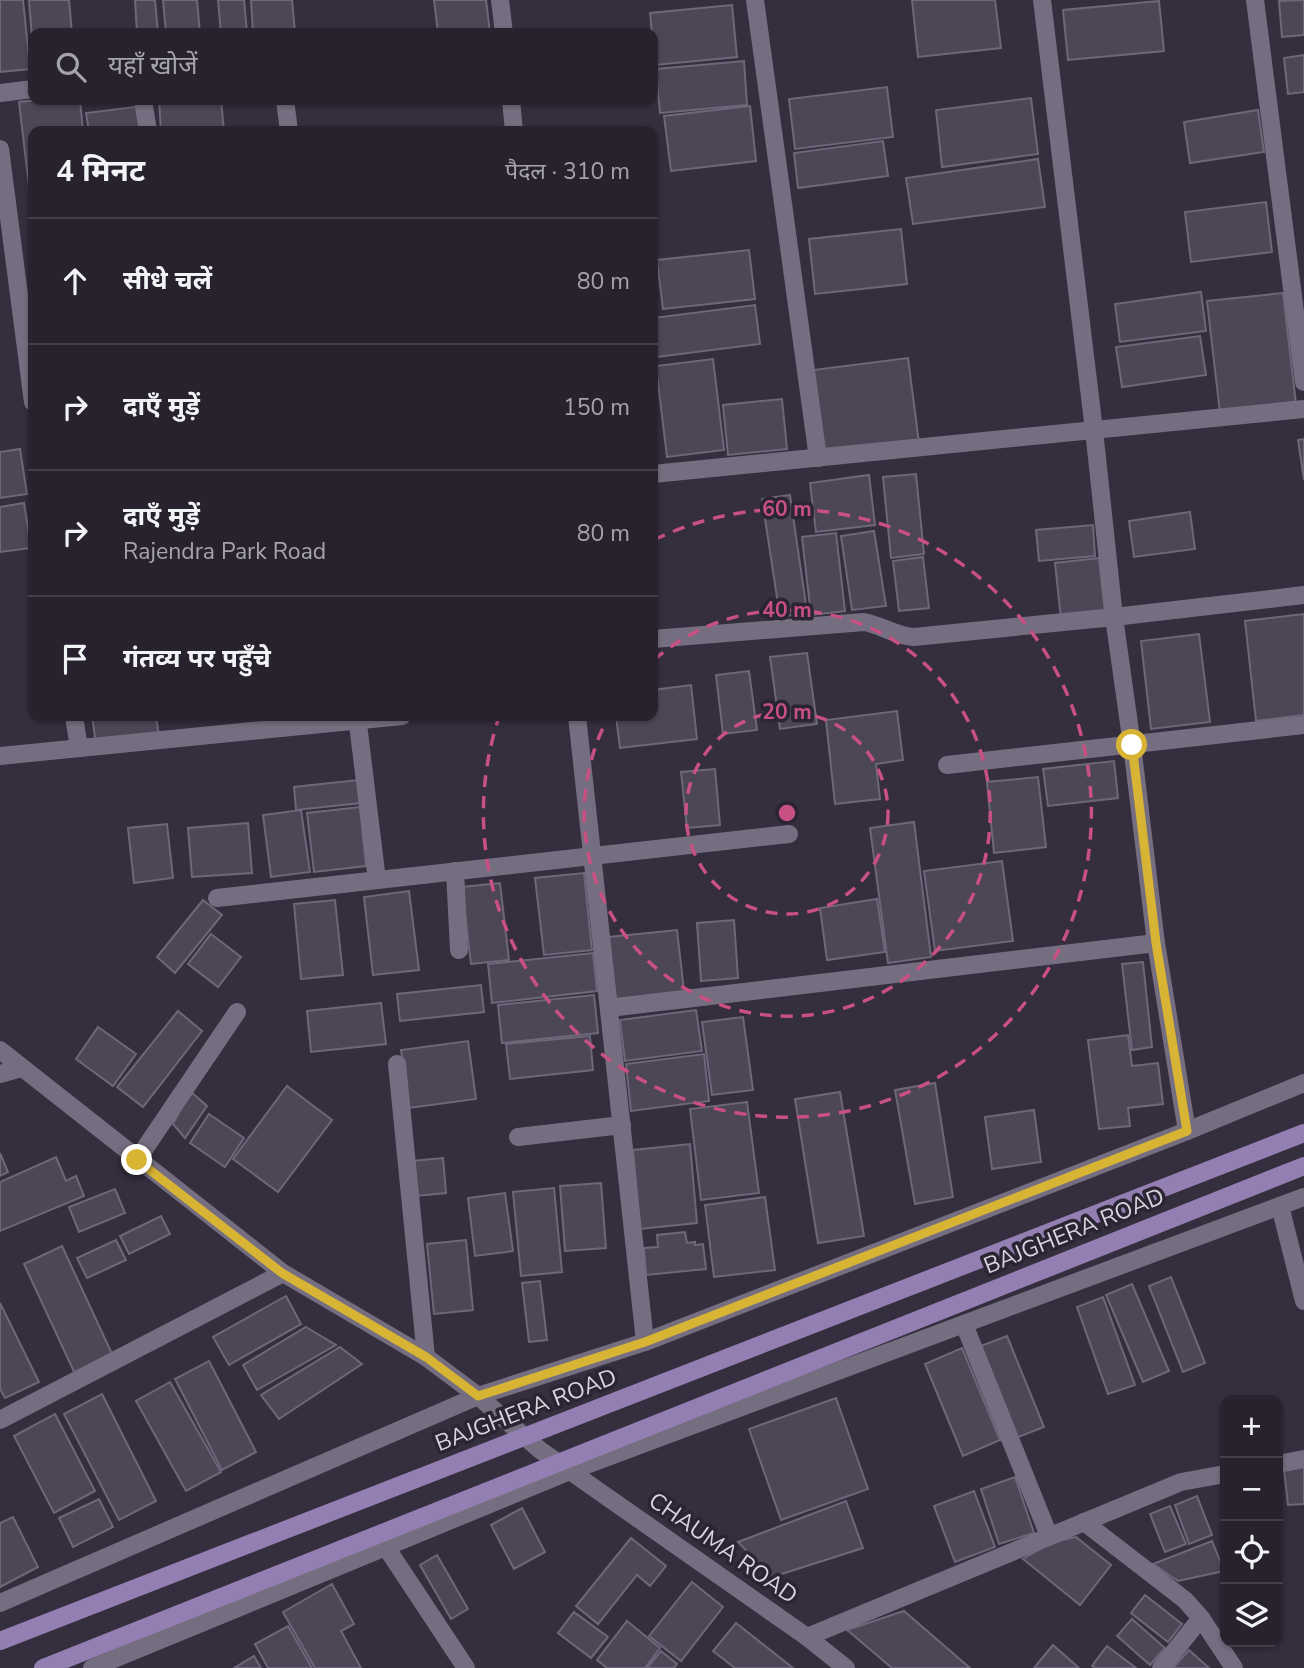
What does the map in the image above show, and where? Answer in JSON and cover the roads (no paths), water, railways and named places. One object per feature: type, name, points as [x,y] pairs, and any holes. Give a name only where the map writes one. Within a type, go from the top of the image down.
[{"type":"main road","name":"BAJGHERA ROAD","points":[[0,1641],[1304,1133]]},
{"type":"main road","name":"BAJGHERA ROAD","points":[[43,1668],[1304,1166]]},
{"type":"street","points":[[500,0],[503,28]]},
{"type":"street","points":[[755,0],[818,458]]},
{"type":"street","points":[[1042,0],[1114,617],[1156,943],[1187,1131]]},
{"type":"street","points":[[1255,0],[1304,382]]},
{"type":"street","points":[[0,93],[28,90]]},
{"type":"street","points":[[144,105],[147,126]]},
{"type":"street","points":[[286,105],[288,126]]},
{"type":"street","points":[[511,105],[514,126]]},
{"type":"street","points":[[0,149],[28,364]]},
{"type":"street","points":[[658,474],[1304,409]]},
{"type":"street","points":[[658,639],[864,622],[900,635],[914,637],[1304,594]]},
{"type":"street","points":[[76,721],[79,748]]},
{"type":"street","points":[[0,756],[79,748],[229,724],[294,721]]},
{"type":"street","points":[[358,721],[377,880]]},
{"type":"street","points":[[579,721],[645,1342]]},
{"type":"street","points":[[947,765],[1304,725]]},
{"type":"street","points":[[217,898],[789,834]]},
{"type":"street","points":[[455,871],[459,950]]},
{"type":"street","points":[[609,1008],[1156,943]]},
{"type":"street","points":[[137,1160],[237,1012]]},
{"type":"street","name":"CHAUMA ROAD","points":[[0,1050],[282,1273],[426,1357],[478,1396],[540,1450],[807,1637],[846,1668]]},
{"type":"street","points":[[397,1064],[426,1357]]},
{"type":"street","points":[[0,1074],[21,1068]]},
{"type":"street","points":[[0,1603],[478,1396],[645,1342],[1304,1083]]},
{"type":"street","points":[[518,1137],[622,1125]]},
{"type":"street","points":[[92,1668],[570,1471],[1304,1197]]},
{"type":"street","points":[[1280,1206],[1304,1301]]},
{"type":"street","points":[[0,1420],[282,1273]]},
{"type":"street","points":[[964,1324],[1049,1536]]},
{"type":"street","points":[[1283,1463],[1304,1459]]},
{"type":"street","points":[[807,1637],[1181,1482],[1220,1475]]},
{"type":"street","points":[[1084,1522],[1185,1600],[1201,1618],[1234,1668]]},
{"type":"street","points":[[386,1547],[466,1668]]},
{"type":"street","points":[[1161,1668],[1201,1618]]}]
